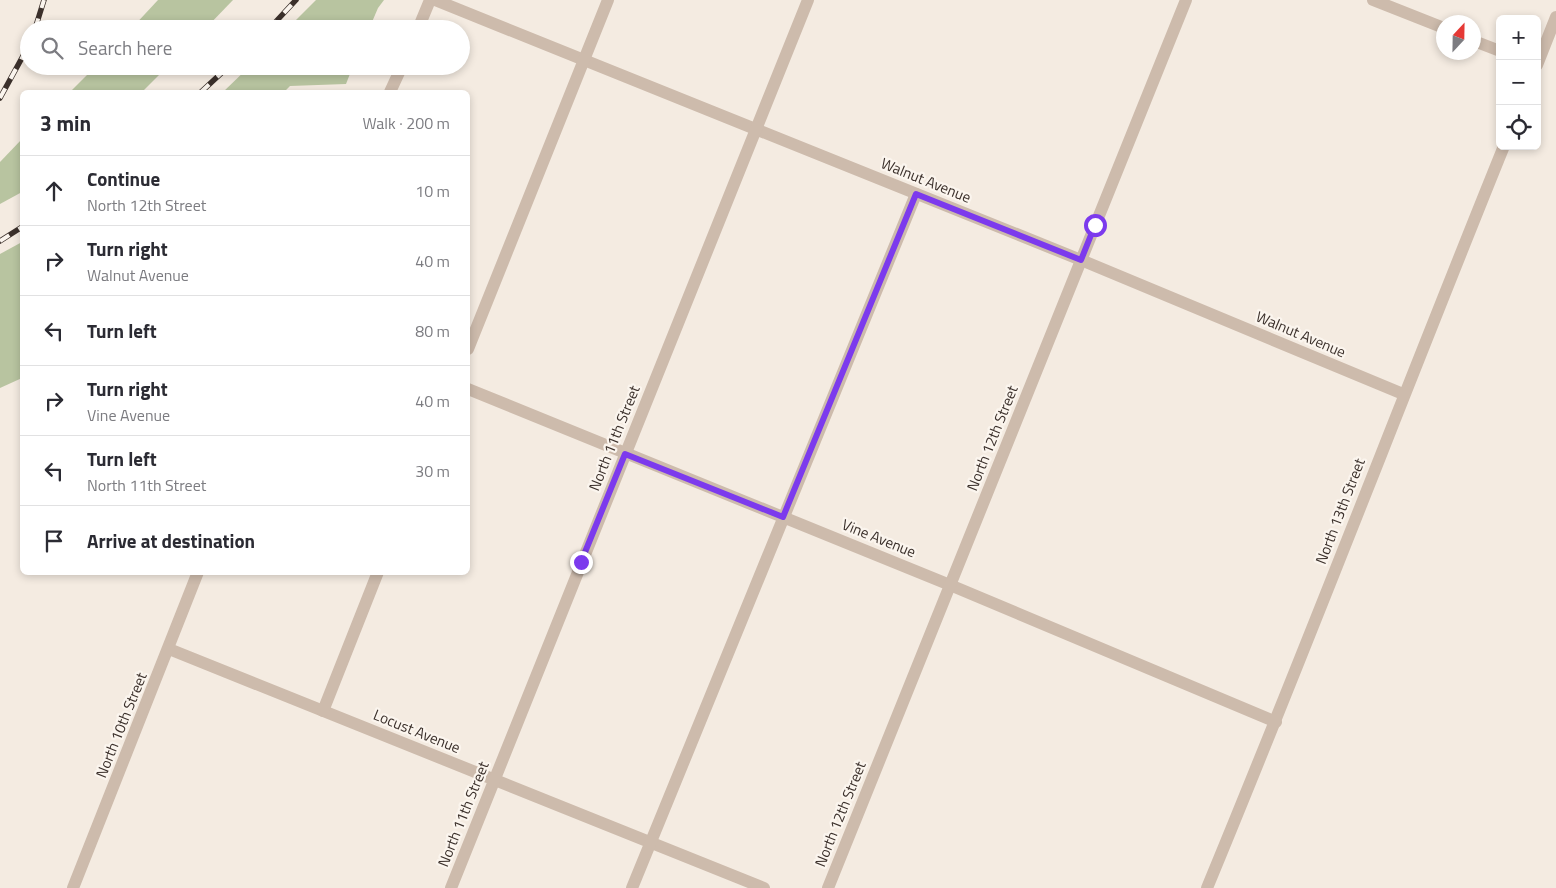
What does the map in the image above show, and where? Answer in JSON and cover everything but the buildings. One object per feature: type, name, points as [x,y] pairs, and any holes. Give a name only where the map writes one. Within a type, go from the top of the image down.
[{"type":"street","points":[[422,20],[430,0]]},
{"type":"street","name":"Walnut Avenue","points":[[435,0],[1081,260],[1404,394]]},
{"type":"street","points":[[470,344],[608,0]]},
{"type":"street","name":"North 11th Street","points":[[450,888],[808,0]]},
{"type":"street","name":"North 12th Street","points":[[828,888],[1186,0]]},
{"type":"street","points":[[1373,0],[1436,25]]},
{"type":"street","points":[[1539,60],[1556,17]]},
{"type":"street","points":[[1481,43],[1496,49]]},
{"type":"street","points":[[391,90],[398,75]]},
{"type":"street","name":"North 13th Street","points":[[1207,888],[1276,722],[1404,394],[1502,150]]},
{"type":"street","points":[[632,888],[916,194]]},
{"type":"street","name":"Vine Avenue","points":[[470,390],[950,585],[1276,722]]},
{"type":"street","name":"North 10th Street","points":[[73,888],[197,575]]},
{"type":"street","points":[[323,711],[377,575]]},
{"type":"street","name":"Locust Avenue","points":[[169,648],[764,888]]},
{"type":"green space","points":[[158,0],[233,0],[214,20],[139,20]]},
{"type":"green space","points":[[316,0],[384,0],[373,20],[296,20]]},
{"type":"green space","points":[[87,75],[159,75],[144,90],[72,90]]},
{"type":"green space","points":[[241,75],[350,75],[346,84],[290,86],[286,90],[225,90]]},
{"type":"green space","points":[[20,141],[20,193],[0,204],[0,162]]},
{"type":"green space","points":[[20,243],[20,379],[0,388],[0,254]]},
{"type":"railway","points":[[38,20],[44,0]]},
{"type":"railway","points":[[277,20],[296,0]]},
{"type":"railway","points":[[0,98],[20,61]]},
{"type":"railway","points":[[203,90],[219,75]]},
{"type":"railway","points":[[0,241],[20,228]]},
{"type":"route","points":[[581,562],[625,454],[783,517],[916,194],[1081,260],[1095,225]]}]
